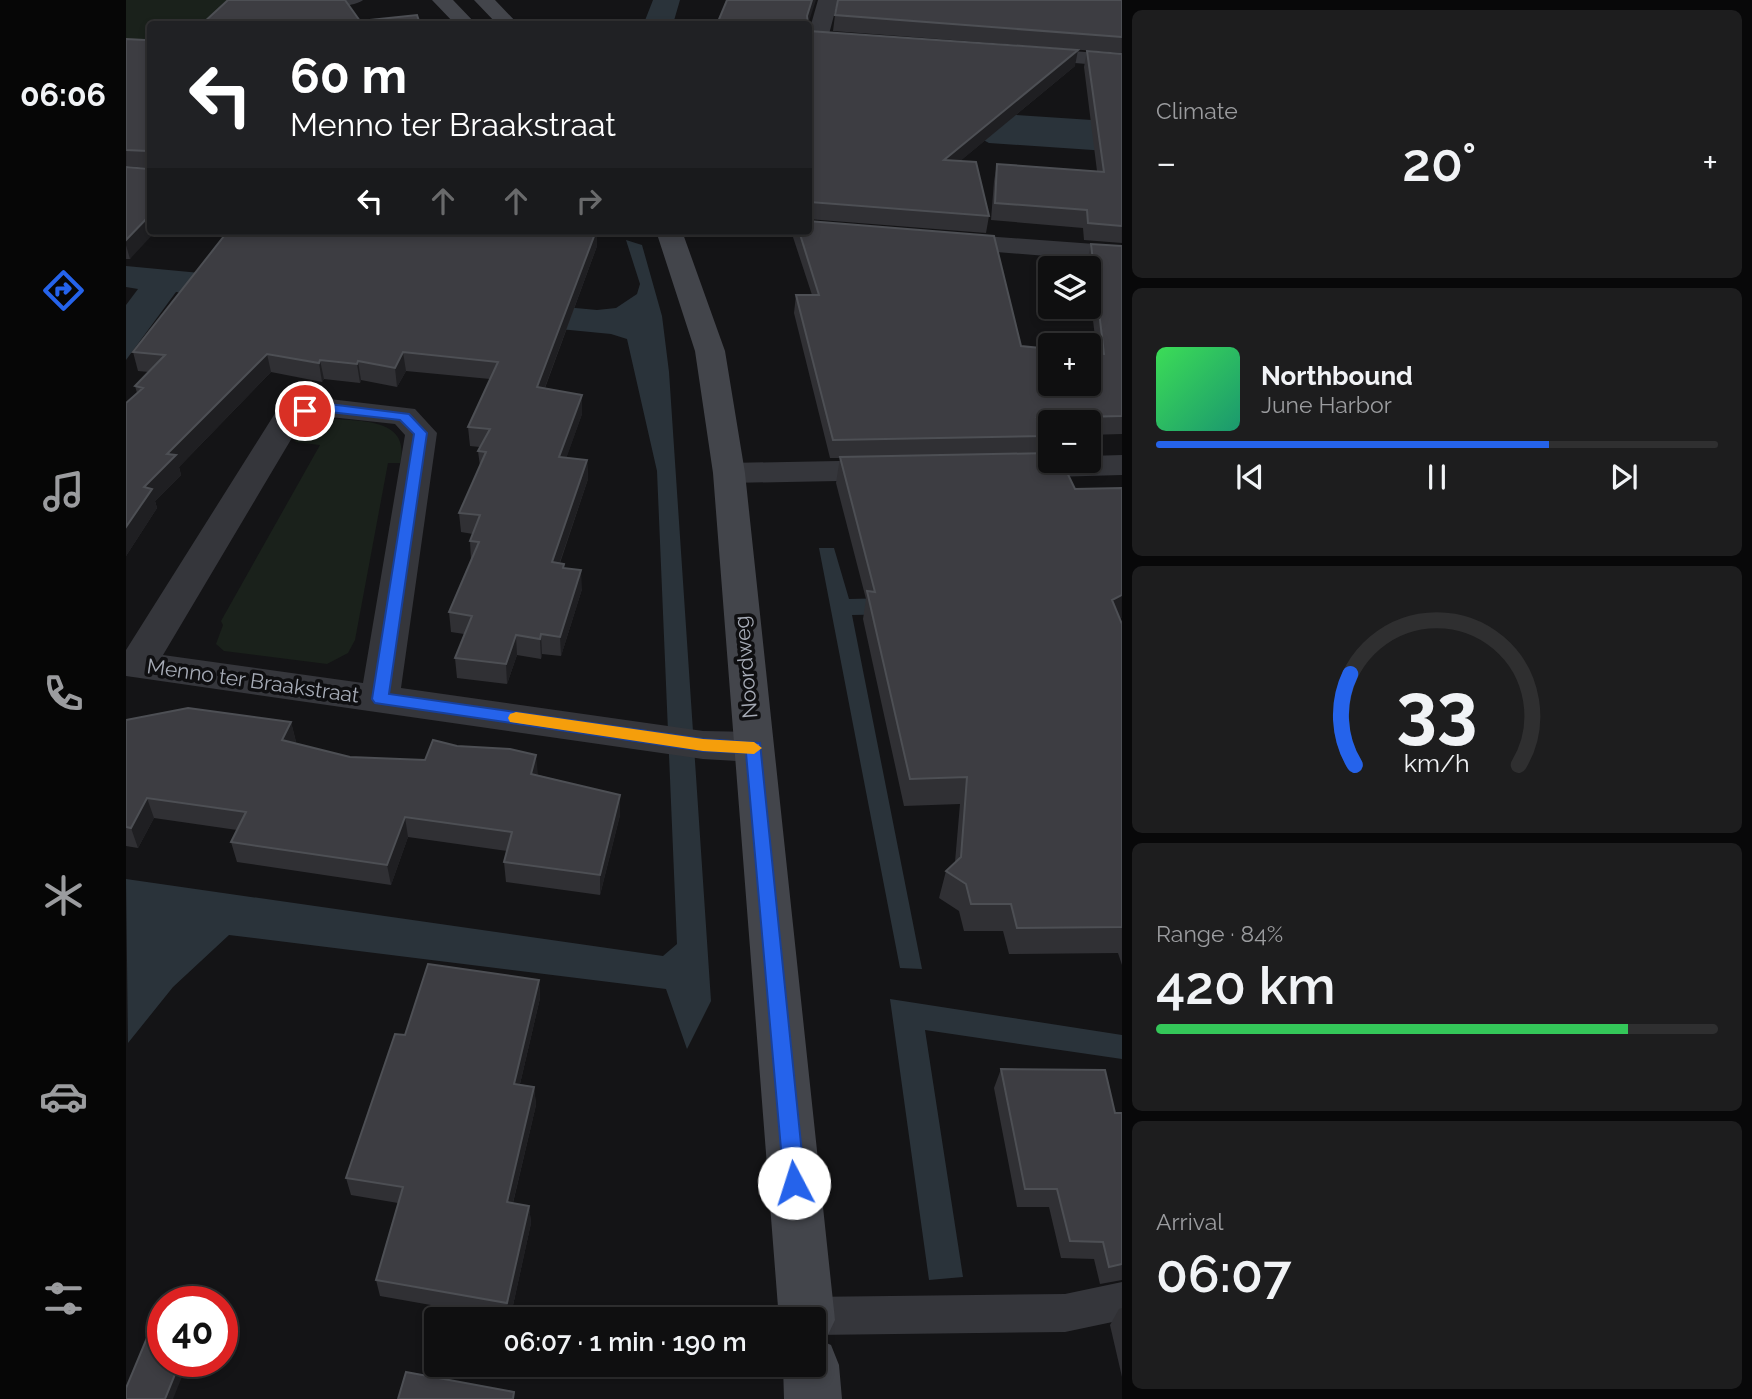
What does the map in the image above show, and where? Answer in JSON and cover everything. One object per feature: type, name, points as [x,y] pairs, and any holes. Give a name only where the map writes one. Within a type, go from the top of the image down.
[{"type":"street","points":[[442,0],[463,21]]},
{"type":"street","points":[[484,0],[505,21]]},
{"type":"street","points":[[820,38],[828,0]]},
{"type":"street","points":[[998,52],[1122,61]]},
{"type":"street","name":"Noordweg","points":[[671,235],[710,351],[729,473],[806,1307]]},
{"type":"street","points":[[918,239],[1122,254]]},
{"type":"street","points":[[132,664],[290,414],[321,407],[404,416],[421,433],[380,699]]},
{"type":"street","points":[[982,468],[1122,465]]},
{"type":"street","points":[[729,473],[914,470]]},
{"type":"street","name":"Menno ter Braakstraat","points":[[132,664],[703,745],[754,747]]},
{"type":"street","name":"Noordweg","points":[[811,1377],[813,1399]]},
{"type":"lane","points":[[284,0],[314,4],[356,0]]},
{"type":"lane","points":[[826,1333],[1065,1313],[1122,1301]]},
{"type":"shaded area","points":[[126,0],[291,0],[226,21],[147,21],[147,53],[126,51]]},
{"type":"shaded area","points":[[653,0],[680,0],[674,21],[645,21]]},
{"type":"shaded area","points":[[988,113],[1122,122],[1122,152],[989,143],[936,115]]},
{"type":"shaded area","points":[[626,240],[642,245],[662,316],[669,372],[711,1001],[687,1049],[666,989],[229,935],[173,987],[128,1043],[126,879],[663,956],[677,944],[657,471],[627,339],[611,334],[176,292],[126,360],[126,305],[138,289],[126,287],[126,266],[597,310],[616,308],[637,294],[640,284]]},
{"type":"shaded area","points":[[334,419],[371,422],[382,426],[399,438],[402,449],[400,463],[388,463],[355,640],[348,653],[327,664],[224,651],[216,644],[223,625],[221,621],[320,445],[295,442],[307,430]]},
{"type":"shaded area","points":[[819,548],[834,548],[849,599],[1108,593],[1102,610],[852,615],[922,969],[900,968]]},
{"type":"shaded area","points":[[890,999],[1122,1035],[1122,1059],[925,1030],[963,1277],[929,1280]]},
{"type":"building","points":[[228,0],[345,0],[360,21],[205,21]]},
{"type":"building","points":[[727,0],[812,0],[808,21],[718,21]]},
{"type":"building","points":[[838,0],[1122,0],[1122,37],[835,15]]},
{"type":"building","points":[[417,15],[419,21],[360,21]]},
{"type":"building","points":[[812,31],[1078,50],[944,160],[976,162],[989,216],[812,202]]},
{"type":"building","points":[[147,38],[147,151],[126,150],[126,39]]},
{"type":"building","points":[[1087,51],[1122,54],[1122,226],[1088,223],[1087,210],[995,203],[997,164],[1104,172]]},
{"type":"building","points":[[126,167],[147,169],[147,218],[126,240]]},
{"type":"building","points":[[812,221],[994,236],[1021,346],[1038,348],[1038,396],[1101,396],[1101,354],[1104,354],[1100,319],[1101,256],[1092,256],[1091,244],[1122,246],[1122,416],[1101,416],[1101,410],[1038,410],[1038,436],[833,440],[796,295],[819,295],[800,235],[812,235]]},
{"type":"building","points":[[225,235],[594,235],[537,387],[582,395],[559,457],[587,460],[552,562],[564,564],[563,568],[581,570],[560,637],[541,634],[540,639],[516,635],[506,664],[455,658],[472,616],[449,612],[479,542],[470,541],[480,515],[459,513],[486,452],[478,451],[490,429],[468,427],[498,362],[403,352],[395,368],[358,361],[357,364],[320,360],[319,363],[267,354],[167,454],[176,455],[144,487],[152,489],[126,527],[126,403],[143,388],[135,386],[165,355],[133,352]]},
{"type":"building","points":[[1038,453],[1038,473],[1067,473],[1075,489],[1122,488],[1122,595],[1112,600],[1122,624],[1122,927],[1017,928],[1011,904],[971,904],[966,884],[946,871],[961,857],[967,777],[910,779],[867,591],[875,592],[840,457]]},
{"type":"building","points":[[188,708],[291,722],[282,740],[350,757],[425,760],[433,740],[457,746],[510,749],[536,755],[531,774],[620,795],[600,875],[504,862],[512,832],[405,817],[387,865],[231,842],[246,812],[147,798],[131,828],[126,827],[126,720]]},
{"type":"building","points":[[428,964],[539,980],[514,1084],[534,1087],[507,1202],[529,1206],[507,1303],[376,1280],[403,1187],[346,1178],[395,1034],[405,1035]]},
{"type":"building","points":[[1001,1069],[1105,1070],[1115,1113],[1122,1113],[1122,1264],[1109,1267],[1103,1242],[1070,1241],[1057,1189],[1025,1189]]},
{"type":"building","points":[[147,1338],[147,1377],[174,1377],[165,1399],[126,1399],[126,1388]]},
{"type":"building","points":[[406,1372],[514,1392],[513,1399],[398,1399]]},
{"type":"slow traffic","points":[[516,718],[703,745],[754,748]]},
{"type":"route","points":[[305,411],[321,407],[404,416],[421,433],[380,699],[703,745],[754,747],[794,1183]]}]
